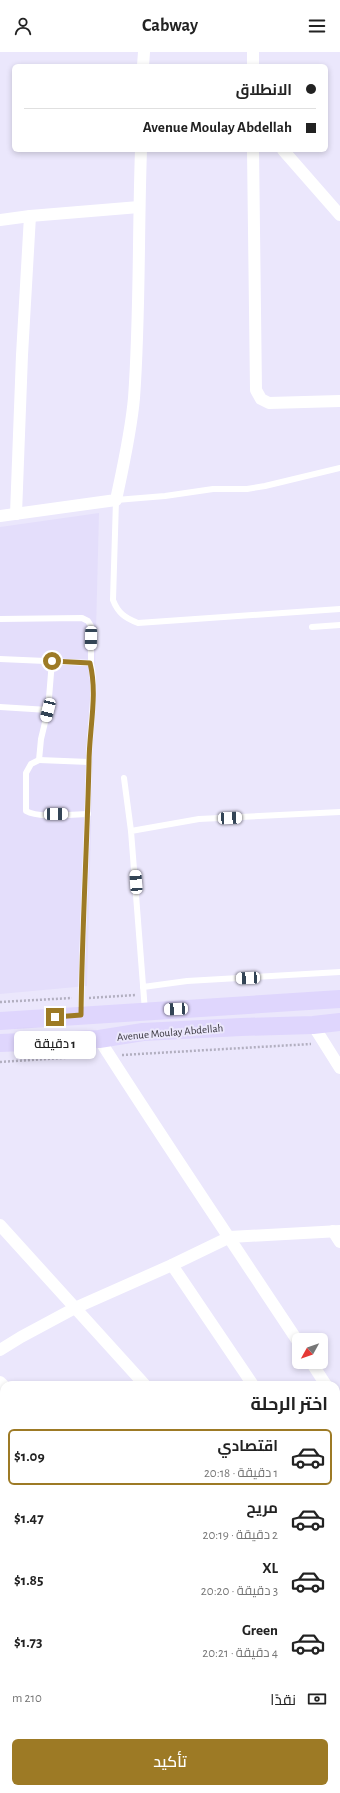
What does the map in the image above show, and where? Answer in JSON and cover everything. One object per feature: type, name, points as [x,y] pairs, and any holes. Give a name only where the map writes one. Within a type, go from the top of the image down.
[{"type":"main road","name":"Avenue Moulay Abdellah","points":[[0,1021],[340,999]]},
{"type":"main road","name":"Avenue Moulay Abdellah","points":[[0,1043],[99,1038],[144,1032],[313,1025],[340,1022]]},
{"type":"street","points":[[144,52],[144,64]]},
{"type":"street","points":[[253,52],[253,64]]},
{"type":"street","points":[[0,516],[116,500],[134,399],[138,318],[141,152]]},
{"type":"street","points":[[254,152],[256,390],[261,399],[269,402],[340,401]]},
{"type":"street","points":[[285,152],[340,215]]},
{"type":"street","points":[[0,220],[139,207]]},
{"type":"street","points":[[16,514],[22,355],[30,216]]},
{"type":"street","points":[[313,1025],[340,1068]]},
{"type":"street","points":[[99,1038],[156,1129],[230,1237],[292,1333]]},
{"type":"street","points":[[0,1225],[141,1381]]},
{"type":"street","points":[[0,1350],[75,1308],[172,1265],[230,1237],[336,1231],[340,1242]]},
{"type":"street","points":[[172,1265],[250,1381]]},
{"type":"street","points":[[316,1369],[323,1381]]},
{"type":"lane","points":[[340,468],[247,489],[213,489],[165,496],[116,500],[113,600],[117,611],[128,620],[138,624],[340,609]]},
{"type":"lane","points":[[0,619],[82,618],[88,621],[91,626],[90,663],[93,680],[83,902],[81,1015]]},
{"type":"lane","points":[[312,627],[340,625]]},
{"type":"lane","points":[[0,659],[90,663]]},
{"type":"lane","points":[[39,760],[41,739],[48,710],[52,661]]},
{"type":"lane","points":[[0,707],[48,710]]},
{"type":"lane","points":[[88,814],[32,814],[26,810],[26,774],[31,764],[39,760],[89,762]]},
{"type":"lane","points":[[124,778],[131,831],[145,1011]]},
{"type":"lane","points":[[131,831],[199,819],[340,812]]},
{"type":"lane","points":[[143,987],[187,981],[340,972]]},
{"type":"path","points":[[0,1062],[324,1043]]},
{"type":"shaded area","points":[[99,513],[87,986],[0,994],[0,527]]},
{"type":"route","points":[[52,661],[90,663],[93,680],[89,762],[89,805],[85,850],[83,902],[81,1015],[55,1017]]}]
